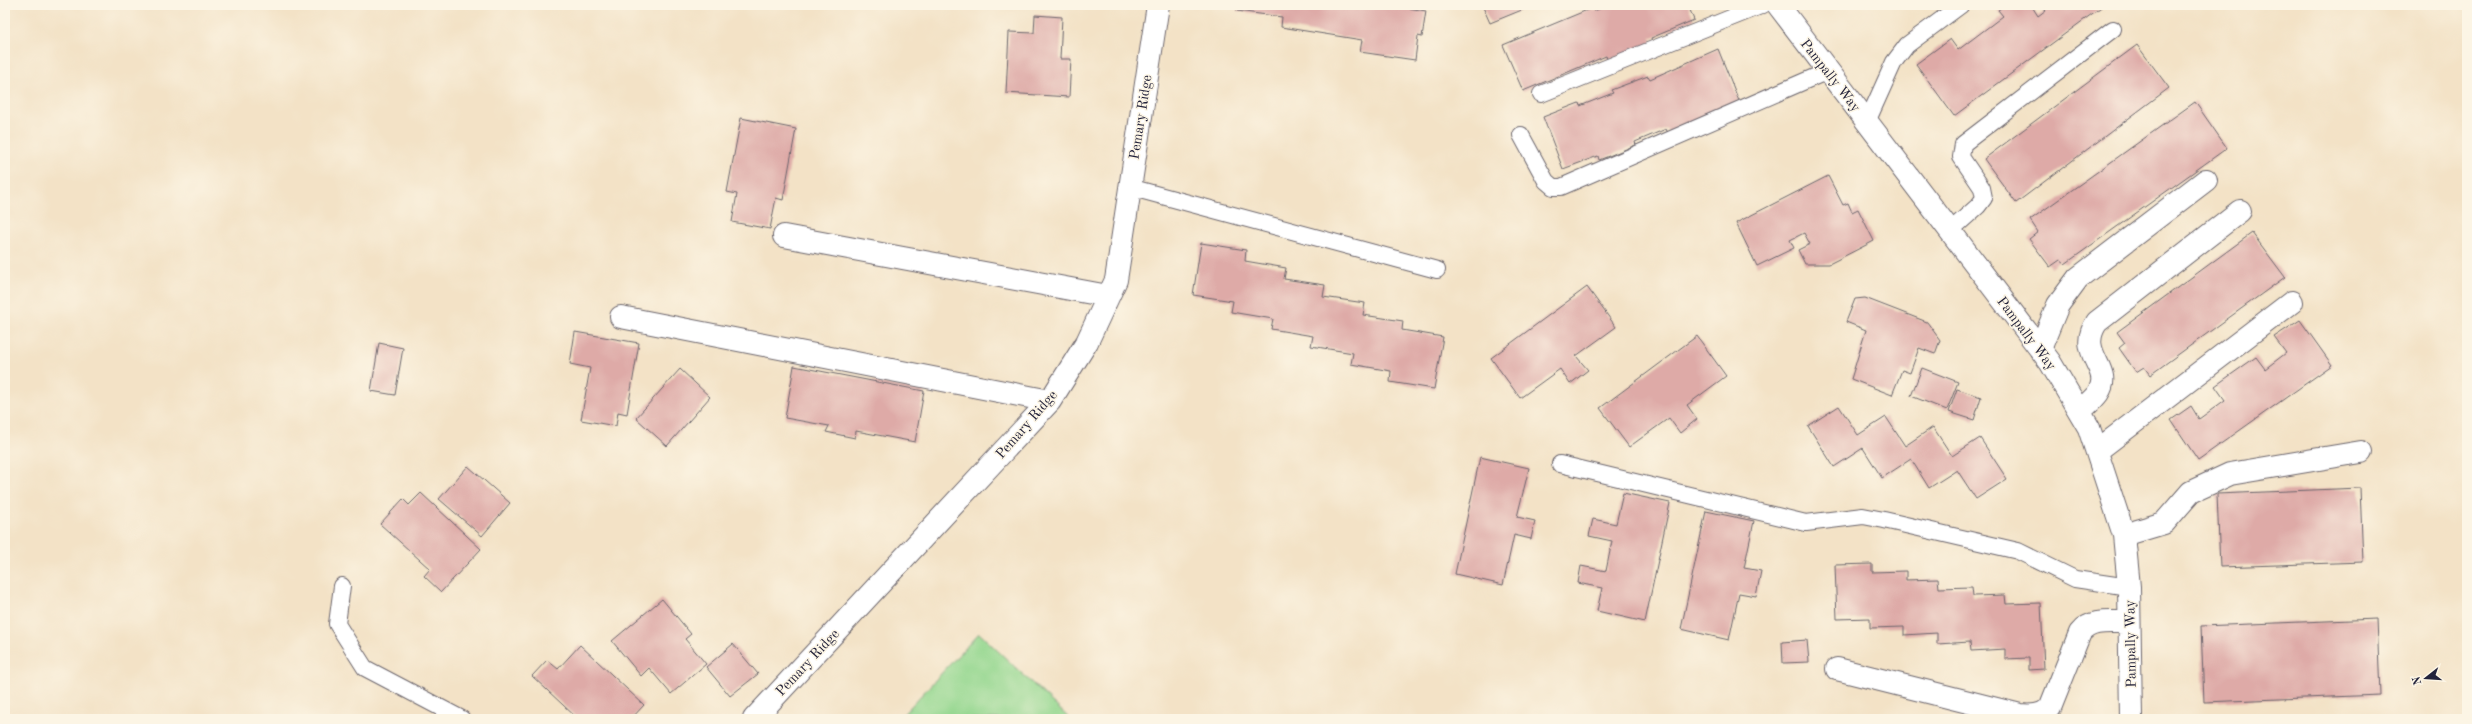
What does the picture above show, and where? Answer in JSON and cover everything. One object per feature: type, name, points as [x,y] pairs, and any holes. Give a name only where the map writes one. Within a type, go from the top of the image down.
[{"type":"street","name":"Pemary Ridge","points":[[754,719],[1050,401],[1087,342],[1116,280],[1158,5]]},
{"type":"street","name":"Pampally Way","points":[[1778,5],[2040,348],[2080,411],[2098,450],[2124,535],[2129,587],[2131,719]]},
{"type":"street","points":[[2040,348],[2058,304],[2067,290],[2078,278],[2206,180]]},
{"type":"street","points":[[2080,411],[2099,392],[2102,379],[2090,349],[2089,339],[2091,331],[2098,322],[2240,211]]},
{"type":"street","points":[[784,236],[1108,296]]},
{"type":"street","points":[[2098,450],[2292,302]]},
{"type":"street","points":[[621,317],[1050,401]]},
{"type":"street","points":[[2124,535],[2164,522],[2191,492],[2199,486],[2230,474],[2361,452]]},
{"type":"street","points":[[1837,669],[2020,715],[2033,716],[2043,714],[2050,708],[2080,633],[2085,627],[2096,623],[2130,622]]},
{"type":"lane","points":[[1542,94],[1763,5]]},
{"type":"lane","points":[[1868,122],[1894,62],[1907,45],[1961,5]]},
{"type":"lane","points":[[1950,231],[1978,206],[1984,198],[1982,188],[1961,157],[1963,144],[2113,29]]},
{"type":"lane","points":[[1521,135],[1546,181],[1553,186],[1561,187],[1828,71]]},
{"type":"lane","points":[[1129,188],[1437,270]]},
{"type":"lane","points":[[1560,464],[1806,523],[1863,516],[1891,521],[2018,551],[2075,579],[2129,587]]},
{"type":"lane","points":[[342,586],[337,624],[365,668],[462,719]]},
{"type":"green space","points":[[979,633],[1070,719],[899,719]]},
{"type":"building","points":[[1238,5],[1390,5],[1426,11],[1422,37],[1418,36],[1415,60],[1360,52],[1362,40],[1281,27],[1282,17],[1237,11]]},
{"type":"building","points":[[1482,5],[1534,5],[1490,23]]},
{"type":"building","points":[[1609,5],[1688,5],[1694,20],[1651,38],[1653,43],[1608,61],[1606,56],[1523,91],[1503,45],[1592,8],[1594,11]]},
{"type":"building","points":[[2005,5],[2031,5],[2038,16],[2046,10],[2042,5],[2104,5],[1954,116],[1916,64],[1950,39],[1958,50],[2003,16],[1998,10]]},
{"type":"building","points":[[1035,15],[1062,17],[1060,59],[1071,59],[1069,97],[1006,93],[1009,32],[1034,33]]},
{"type":"building","points":[[2137,45],[2169,88],[2016,203],[1984,159]]},
{"type":"building","points":[[1718,49],[1739,101],[1668,133],[1666,129],[1635,142],[1636,145],[1599,160],[1598,156],[1563,169],[1543,117],[1579,103],[1580,106],[1613,93],[1611,90],[1648,76],[1650,79]]},
{"type":"building","points":[[2195,102],[2227,148],[2065,264],[2060,260],[2050,267],[2029,239],[2038,232],[2030,220]]},
{"type":"building","points":[[741,118],[796,129],[783,200],[776,198],[770,229],[732,222],[737,194],[727,192]]},
{"type":"building","points":[[1828,176],[1843,205],[1848,203],[1852,212],[1858,209],[1874,241],[1829,264],[1805,264],[1798,250],[1810,244],[1804,233],[1790,240],[1794,248],[1757,266],[1736,223]]},
{"type":"building","points":[[2252,233],[2285,277],[2150,375],[2144,367],[2136,372],[2119,348],[2125,343],[2117,332]]},
{"type":"building","points":[[1201,243],[1246,250],[1245,261],[1286,268],[1284,279],[1325,285],[1323,297],[1365,303],[1363,315],[1403,321],[1402,330],[1443,337],[1434,389],[1390,382],[1391,371],[1351,364],[1353,353],[1311,346],[1313,336],[1271,329],[1273,319],[1231,312],[1233,301],[1193,295]]},
{"type":"building","points":[[1587,287],[1616,327],[1576,356],[1588,370],[1570,384],[1560,369],[1520,398],[1491,358]]},
{"type":"building","points":[[1865,298],[1927,322],[1940,340],[1935,354],[1919,348],[1910,373],[1902,370],[1892,395],[1851,379],[1866,330],[1846,322],[1855,299]]},
{"type":"building","points":[[2300,320],[2332,365],[2198,460],[2171,420],[2191,406],[2199,419],[2225,400],[2215,386],[2256,357],[2265,369],[2286,353],[2274,337]]},
{"type":"building","points":[[575,332],[639,343],[627,414],[618,412],[616,426],[581,420],[590,368],[570,364]]},
{"type":"building","points":[[1697,336],[1726,376],[1687,405],[1697,419],[1680,433],[1669,418],[1629,447],[1600,408]]},
{"type":"building","points":[[379,343],[403,348],[395,395],[371,391]]},
{"type":"building","points":[[794,366],[924,391],[915,442],[856,431],[855,438],[826,432],[829,426],[785,418]]},
{"type":"building","points":[[1922,368],[1958,382],[1947,410],[1911,396]]},
{"type":"building","points":[[680,369],[710,397],[667,446],[636,418]]},
{"type":"building","points":[[1957,389],[1981,397],[1974,420],[1949,412]]},
{"type":"building","points":[[1839,406],[1858,435],[1886,417],[1905,446],[1933,427],[1952,456],[1980,438],[2007,479],[1976,499],[1957,470],[1929,488],[1911,459],[1882,478],[1863,448],[1834,467],[1808,426]]},
{"type":"building","points":[[1480,457],[1529,468],[1517,517],[1535,521],[1531,539],[1514,535],[1503,585],[1455,574]]},
{"type":"building","points":[[468,466],[510,503],[482,536],[439,499]]},
{"type":"building","points":[[2360,488],[2363,562],[2220,567],[2217,494]]},
{"type":"building","points":[[421,493],[481,549],[441,592],[424,576],[430,569],[380,524],[403,499],[409,505]]},
{"type":"building","points":[[1623,493],[1670,503],[1645,622],[1597,611],[1602,588],[1578,583],[1581,566],[1606,571],[1612,541],[1589,536],[1593,519],[1616,524]]},
{"type":"building","points":[[1706,511],[1754,521],[1744,568],[1761,571],[1756,596],[1739,593],[1729,640],[1681,629]]},
{"type":"building","points":[[1872,564],[1872,572],[1906,571],[1906,580],[1938,579],[1939,588],[1972,587],[1973,596],[2005,595],[2006,604],[2041,603],[2044,669],[2029,670],[2029,658],[2005,659],[2005,649],[1971,651],[1970,642],[1937,644],[1937,633],[1904,635],[1904,627],[1870,628],[1870,618],[1837,619],[1835,565]]},
{"type":"building","points":[[662,599],[691,634],[685,639],[706,664],[671,694],[649,668],[641,676],[612,641]]},
{"type":"building","points":[[2377,619],[2380,695],[2204,702],[2201,626]]},
{"type":"building","points":[[1807,640],[1809,662],[1783,663],[1782,642]]},
{"type":"building","points":[[733,644],[758,674],[730,696],[706,667]]},
{"type":"building","points":[[580,645],[644,705],[631,719],[578,719],[532,676],[547,660],[558,669]]}]
